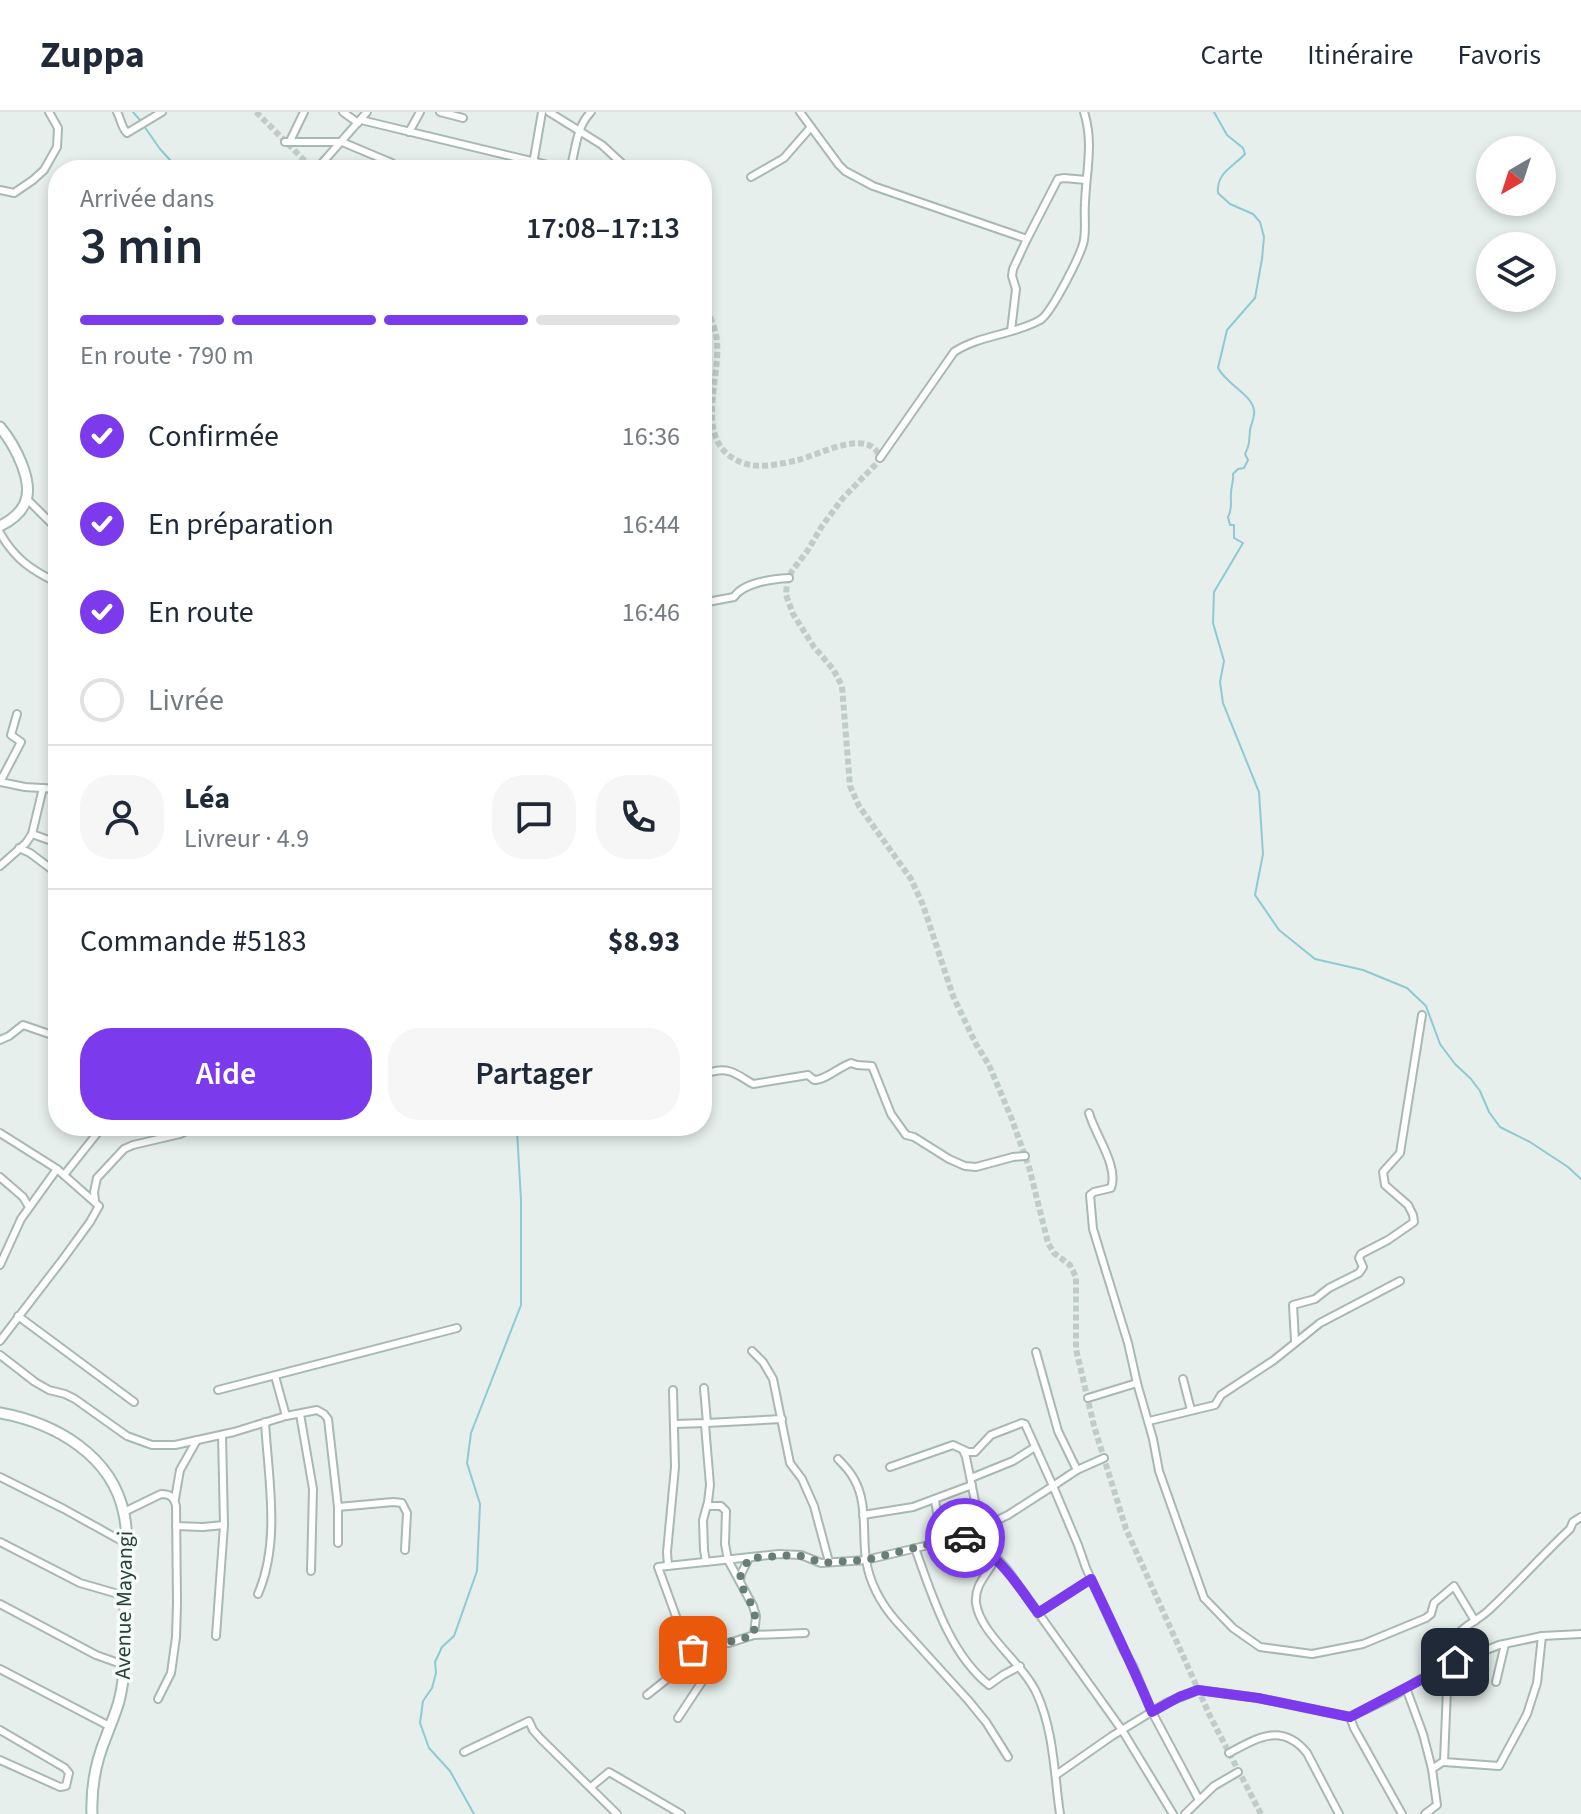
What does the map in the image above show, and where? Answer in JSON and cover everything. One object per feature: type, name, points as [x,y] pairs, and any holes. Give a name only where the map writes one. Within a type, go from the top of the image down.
[{"type":"street","points":[[49,112],[58,128],[57,147],[50,160]]},
{"type":"street","points":[[117,112],[127,133],[162,112]]},
{"type":"street","points":[[304,112],[288,141],[342,142],[385,160]]},
{"type":"street","points":[[343,112],[360,122],[530,160]]},
{"type":"street","points":[[325,160],[367,112]]},
{"type":"street","points":[[409,132],[420,112]]},
{"type":"street","points":[[440,112],[463,118]]},
{"type":"street","points":[[534,160],[542,112]]},
{"type":"street","points":[[549,112],[602,145],[618,160]]},
{"type":"street","points":[[572,160],[579,130],[591,112]]},
{"type":"street","points":[[800,112],[845,171],[873,186],[1027,239]]},
{"type":"street","points":[[880,458],[954,352],[968,344],[1041,320],[1055,304],[1084,243],[1090,132],[1084,112]]},
{"type":"street","points":[[751,177],[784,158],[811,127]]},
{"type":"street","points":[[0,190],[14,193],[33,180],[48,163]]},
{"type":"street","points":[[1011,331],[1016,289],[1013,269],[1027,239],[1058,179],[1086,180]]},
{"type":"street","points":[[0,428],[18,456],[27,487],[27,499],[18,513],[0,526]]},
{"type":"street","points":[[27,499],[48,520]]},
{"type":"street","points":[[0,533],[11,551],[32,570],[48,578]]},
{"type":"street","points":[[712,601],[734,597],[736,592],[764,580],[789,578]]},
{"type":"street","points":[[17,714],[11,735],[21,742],[0,782],[48,788]]},
{"type":"street","points":[[0,866],[32,834],[43,788]]},
{"type":"street","points":[[32,834],[48,840]]},
{"type":"street","points":[[19,848],[48,866]]},
{"type":"street","points":[[1295,1341],[1293,1305],[1315,1299],[1359,1273],[1363,1267],[1359,1257],[1361,1254],[1414,1222],[1408,1205],[1384,1184],[1383,1172],[1400,1153],[1422,1015]]},
{"type":"street","points":[[0,1040],[23,1025],[48,1034]]},
{"type":"street","points":[[712,1072],[737,1073],[755,1084],[808,1075],[820,1080],[851,1063],[872,1066],[891,1114],[906,1135],[965,1166],[976,1167],[1025,1156]]},
{"type":"street","points":[[1089,1113],[1108,1155],[1113,1183],[1111,1188],[1090,1195],[1093,1229],[1128,1343],[1161,1479],[1204,1598],[1233,1628],[1260,1647],[1312,1654],[1363,1644],[1426,1618],[1431,1614],[1434,1603],[1454,1586],[1475,1621]]},
{"type":"street","points":[[64,1175],[95,1136]]},
{"type":"street","points":[[95,1201],[97,1178],[124,1149],[171,1136]]},
{"type":"street","points":[[0,1341],[99,1208],[95,1201],[57,1169],[1,1137]]},
{"type":"street","points":[[0,1265],[21,1219],[57,1169]]},
{"type":"street","points":[[0,1177],[23,1197],[29,1207]]},
{"type":"street","points":[[1149,1421],[1215,1405],[1221,1395],[1267,1365],[1320,1323],[1400,1281]]},
{"type":"street","points":[[18,1316],[134,1402]]},
{"type":"street","points":[[218,1390],[457,1328]]},
{"type":"street","points":[[752,1351],[773,1379],[790,1463],[802,1479],[814,1506],[829,1562]]},
{"type":"street","points":[[1036,1352],[1058,1431],[1077,1470]]},
{"type":"street","points":[[0,1355],[35,1382],[75,1399],[127,1436],[152,1445],[162,1446],[222,1435],[317,1410],[328,1419],[338,1507],[338,1543]]},
{"type":"street","points":[[275,1376],[286,1416]]},
{"type":"street","points":[[1183,1379],[1191,1410]]},
{"type":"street","points":[[1088,1398],[1137,1383]]},
{"type":"street","points":[[704,1388],[709,1474],[703,1520],[706,1562]]},
{"type":"street","points":[[668,1566],[675,1467],[673,1390]]},
{"type":"street","name":"Avenue Mayangi","points":[[0,1413],[51,1428],[81,1447],[105,1470],[116,1488],[124,1512],[127,1544],[121,1694],[100,1755],[92,1814]]},
{"type":"street","points":[[300,1414],[313,1489],[311,1571]]},
{"type":"street","points":[[674,1424],[782,1419]]},
{"type":"street","points":[[258,1594],[267,1569],[271,1518],[265,1422]]},
{"type":"street","points":[[890,1467],[955,1445],[975,1452],[991,1435],[1022,1423],[1026,1426],[1152,1712],[1199,1800]]},
{"type":"street","points":[[216,1636],[224,1525],[222,1435]]},
{"type":"street","points":[[158,1699],[173,1662],[177,1603],[175,1499],[180,1470],[197,1440]]},
{"type":"street","points":[[863,1515],[935,1500],[1035,1447]]},
{"type":"street","points":[[963,1450],[979,1521],[993,1547],[995,1558],[978,1586],[977,1608],[986,1626],[1020,1666],[1037,1694],[1052,1743],[1060,1814]]},
{"type":"street","points":[[983,1527],[1008,1515],[1077,1470],[1104,1458]]},
{"type":"street","points":[[838,1459],[856,1481],[860,1492],[866,1560],[884,1608],[968,1700],[1008,1757]]},
{"type":"street","points":[[0,1477],[127,1544]]},
{"type":"street","points":[[124,1512],[161,1494],[175,1499]]},
{"type":"street","points":[[935,1500],[946,1540]]},
{"type":"street","points":[[338,1507],[402,1503],[406,1510],[405,1550]]},
{"type":"street","points":[[707,1506],[721,1506],[726,1511],[728,1560],[755,1611],[754,1635]]},
{"type":"street","points":[[1444,1762],[1453,1641],[1503,1597],[1581,1517]]},
{"type":"street","points":[[176,1526],[224,1525]]},
{"type":"street","points":[[805,1633],[754,1635],[729,1643],[706,1645],[698,1642],[683,1633],[658,1567],[794,1555],[816,1562],[866,1560],[964,1538],[995,1558],[1009,1572],[1122,1730],[1173,1814]]},
{"type":"street","points":[[0,1542],[80,1583],[125,1596]]},
{"type":"street","points":[[915,1548],[941,1617],[975,1671],[989,1685],[1020,1666]]},
{"type":"street","points":[[740,1583],[749,1558]]},
{"type":"street","points":[[1038,1613],[1091,1579]]},
{"type":"street","points":[[0,1604],[96,1655],[124,1665]]},
{"type":"street","points":[[1056,1775],[1152,1712],[1198,1690],[1258,1698],[1350,1717],[1451,1664],[1505,1644],[1542,1636],[1581,1634]]},
{"type":"street","points":[[1432,1769],[1444,1762],[1499,1766],[1527,1714],[1537,1683],[1542,1636]]},
{"type":"street","points":[[647,1695],[676,1672],[698,1642]]},
{"type":"street","points":[[1496,1682],[1505,1644]]},
{"type":"street","points":[[678,1718],[709,1671],[706,1666],[687,1658]]},
{"type":"street","points":[[0,1669],[111,1727]]},
{"type":"street","points":[[1406,1688],[1432,1769],[1437,1805],[1425,1814]]},
{"type":"street","points":[[1350,1717],[1402,1814]]},
{"type":"street","points":[[464,1752],[529,1721],[541,1739],[617,1814]]},
{"type":"street","points":[[0,1730],[65,1768],[69,1773],[67,1784],[60,1787],[0,1760]]},
{"type":"street","points":[[1229,1753],[1264,1735],[1292,1741],[1307,1753],[1339,1814]]},
{"type":"street","points":[[591,1787],[609,1772],[681,1814]]},
{"type":"street","points":[[1185,1814],[1214,1786],[1238,1772]]},
{"type":"street","points":[[1389,1814],[1397,1805]]},
{"type":"waterway","points":[[133,112],[140,120]]},
{"type":"waterway","points":[[1214,112],[1227,135],[1243,148],[1245,154],[1222,175],[1218,193],[1230,204],[1253,214],[1260,222],[1264,237],[1255,298],[1227,330],[1218,368],[1249,400],[1254,413],[1245,454],[1248,460],[1244,468],[1233,474],[1228,517],[1230,525],[1234,525],[1234,538],[1243,543],[1214,592],[1213,623],[1224,661],[1220,682],[1223,703],[1259,792],[1263,854],[1255,895],[1279,930],[1315,959],[1363,970],[1407,988],[1426,1006],[1440,1044],[1480,1091],[1500,1127],[1530,1142],[1581,1179]]},
{"type":"waterway","points":[[144,126],[170,160]]},
{"type":"waterway","points":[[474,1814],[450,1771],[429,1748],[420,1723],[423,1701],[432,1688],[436,1673],[435,1662],[442,1647],[454,1636],[477,1571],[480,1504],[467,1463],[471,1433],[521,1305],[517,1136]]},
{"type":"tunnel","points":[[256,112],[304,160]]},
{"type":"tunnel","points":[[712,323],[717,341],[712,410]]},
{"type":"tunnel","points":[[712,410],[718,441],[727,454],[749,465],[798,460],[855,443],[866,444],[880,458],[822,526],[792,571],[786,595],[793,614],[842,686],[850,786],[859,806],[911,879],[923,905],[953,996],[989,1065],[1011,1117],[1029,1167],[1048,1243],[1054,1253],[1070,1265],[1076,1277],[1076,1349],[1094,1426],[1126,1529],[1210,1716],[1261,1814]]},
{"type":"way so far","points":[[693,1650],[698,1642],[706,1645],[729,1643],[754,1635],[755,1611],[740,1583],[749,1558],[779,1554],[807,1557],[821,1563],[866,1560],[965,1538]]},
{"type":"route","points":[[965,1538],[1004,1566],[1038,1613],[1091,1579],[1152,1712],[1198,1690],[1258,1698],[1350,1717],[1455,1662]]}]
